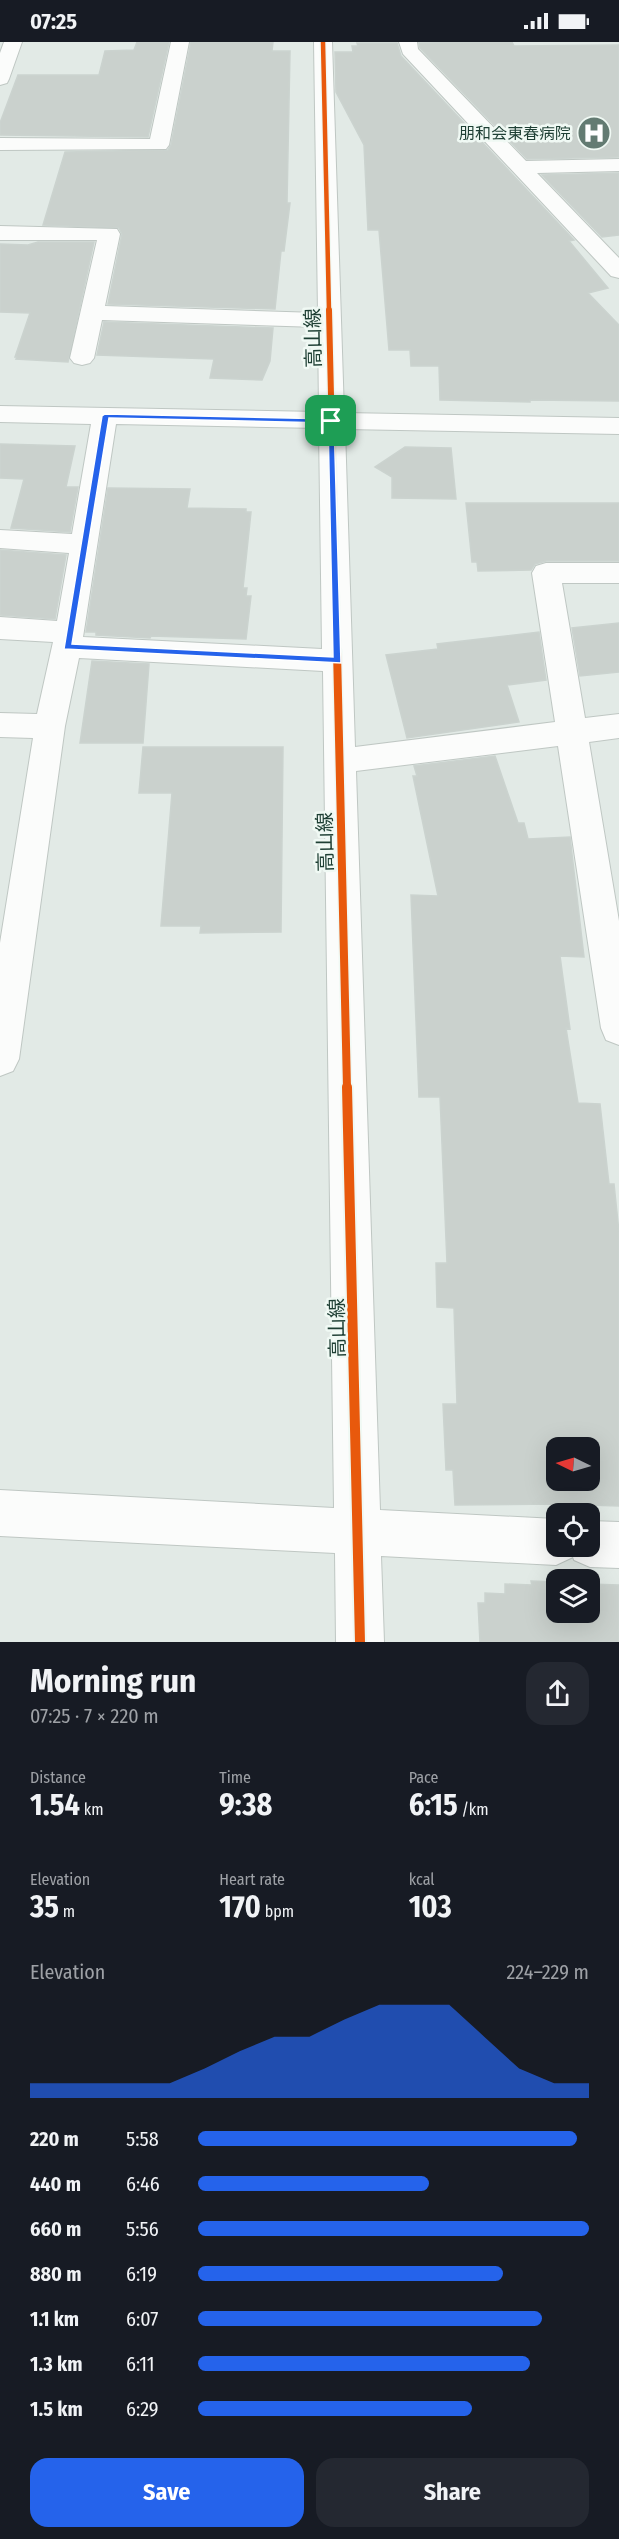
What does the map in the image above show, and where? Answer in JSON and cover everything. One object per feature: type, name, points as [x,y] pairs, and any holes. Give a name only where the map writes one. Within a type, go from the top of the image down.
[{"type":"street","points":[[0,79],[13,42]]},
{"type":"street","points":[[0,144],[159,145],[180,42]]},
{"type":"street","name":"高山線","points":[[324,42],[360,1642]]},
{"type":"street","points":[[408,42],[409,50],[619,271]]},
{"type":"street","points":[[522,167],[619,165]]},
{"type":"street","points":[[0,234],[109,234],[94,313],[82,358]]},
{"type":"street","points":[[94,313],[330,321]]},
{"type":"street","points":[[0,414],[619,426]]},
{"type":"street","points":[[0,1059],[50,726],[68,639],[105,416]]},
{"type":"street","points":[[0,539],[82,544]]},
{"type":"street","points":[[619,573],[546,573],[619,1028]]},
{"type":"street","points":[[0,628],[68,639],[338,661]]},
{"type":"street","points":[[0,725],[50,726]]},
{"type":"street","points":[[339,761],[619,726]]},
{"type":"street","points":[[0,1513],[546,1541]]},
{"type":"street","points":[[600,1544],[619,1545]]},
{"type":"building","points":[[137,42],[169,42],[148,137],[0,135],[0,123],[18,75],[99,75],[105,51],[134,50]]},
{"type":"building","points":[[191,42],[273,42],[272,51],[290,51],[287,203],[290,203],[284,251],[281,251],[275,309],[108,304],[122,234],[119,228],[43,225],[65,152],[168,150],[171,145]]},
{"type":"building","points":[[512,42],[514,46],[619,45],[619,157],[527,159],[420,48],[419,43]]},
{"type":"building","points":[[357,43],[397,43],[401,56],[574,240],[569,241],[608,288],[588,293],[619,325],[619,401],[440,400],[439,366],[411,366],[410,350],[389,350],[379,230],[368,230],[364,145],[336,92],[335,52],[353,52],[352,46],[358,46]]},
{"type":"building","points":[[619,173],[619,235],[602,237],[542,175]]},
{"type":"building","points":[[38,242],[94,242],[68,362],[16,359],[30,313],[0,312],[0,244],[28,245]]},
{"type":"building","points":[[104,322],[273,328],[270,361],[262,380],[210,378],[214,359],[97,355]]},
{"type":"building","points":[[0,444],[75,446],[66,487],[78,487],[70,532],[11,528],[24,479],[0,478]]},
{"type":"building","points":[[405,447],[451,448],[456,499],[392,498],[392,477],[375,467]]},
{"type":"building","points":[[108,488],[190,489],[187,508],[246,509],[246,512],[251,512],[243,588],[247,588],[246,596],[251,596],[246,639],[151,636],[150,638],[96,635],[96,632],[86,632]]},
{"type":"building","points":[[466,503],[619,503],[619,561],[546,561],[535,564],[531,570],[478,571],[477,562],[472,562]]},
{"type":"building","points":[[0,550],[66,555],[55,619],[0,615]]},
{"type":"building","points":[[619,623],[619,672],[580,676],[572,628]]},
{"type":"building","points":[[539,632],[546,680],[507,685],[519,722],[407,738],[386,655],[438,649],[437,644]]},
{"type":"building","points":[[92,661],[149,664],[143,743],[80,743]]},
{"type":"building","points":[[143,747],[283,747],[281,932],[200,933],[201,926],[161,926],[172,793],[139,793]]},
{"type":"building","points":[[495,756],[518,823],[524,823],[528,839],[570,837],[584,957],[560,956],[570,1029],[566,1028],[578,1103],[600,1104],[609,1184],[614,1184],[619,1232],[619,1506],[600,1505],[600,1503],[455,1505],[453,1470],[446,1470],[443,1404],[457,1404],[454,1308],[437,1307],[436,1263],[447,1263],[440,1097],[419,1097],[411,895],[438,896],[413,776],[417,776],[414,766]]},
{"type":"building","points":[[531,1581],[546,1582],[546,1623],[600,1623],[600,1584],[619,1585],[619,1642],[480,1642],[478,1603],[485,1603],[485,1593],[505,1594],[505,1584],[532,1585]]},
{"type":"cycle path","points":[[323,42],[360,1642]]},
{"type":"place","name":"朋和会東春病院","points":[[594,133]]},
{"type":"route","points":[[105,416],[331,421],[338,661],[67,647],[82,544],[105,416]]}]
